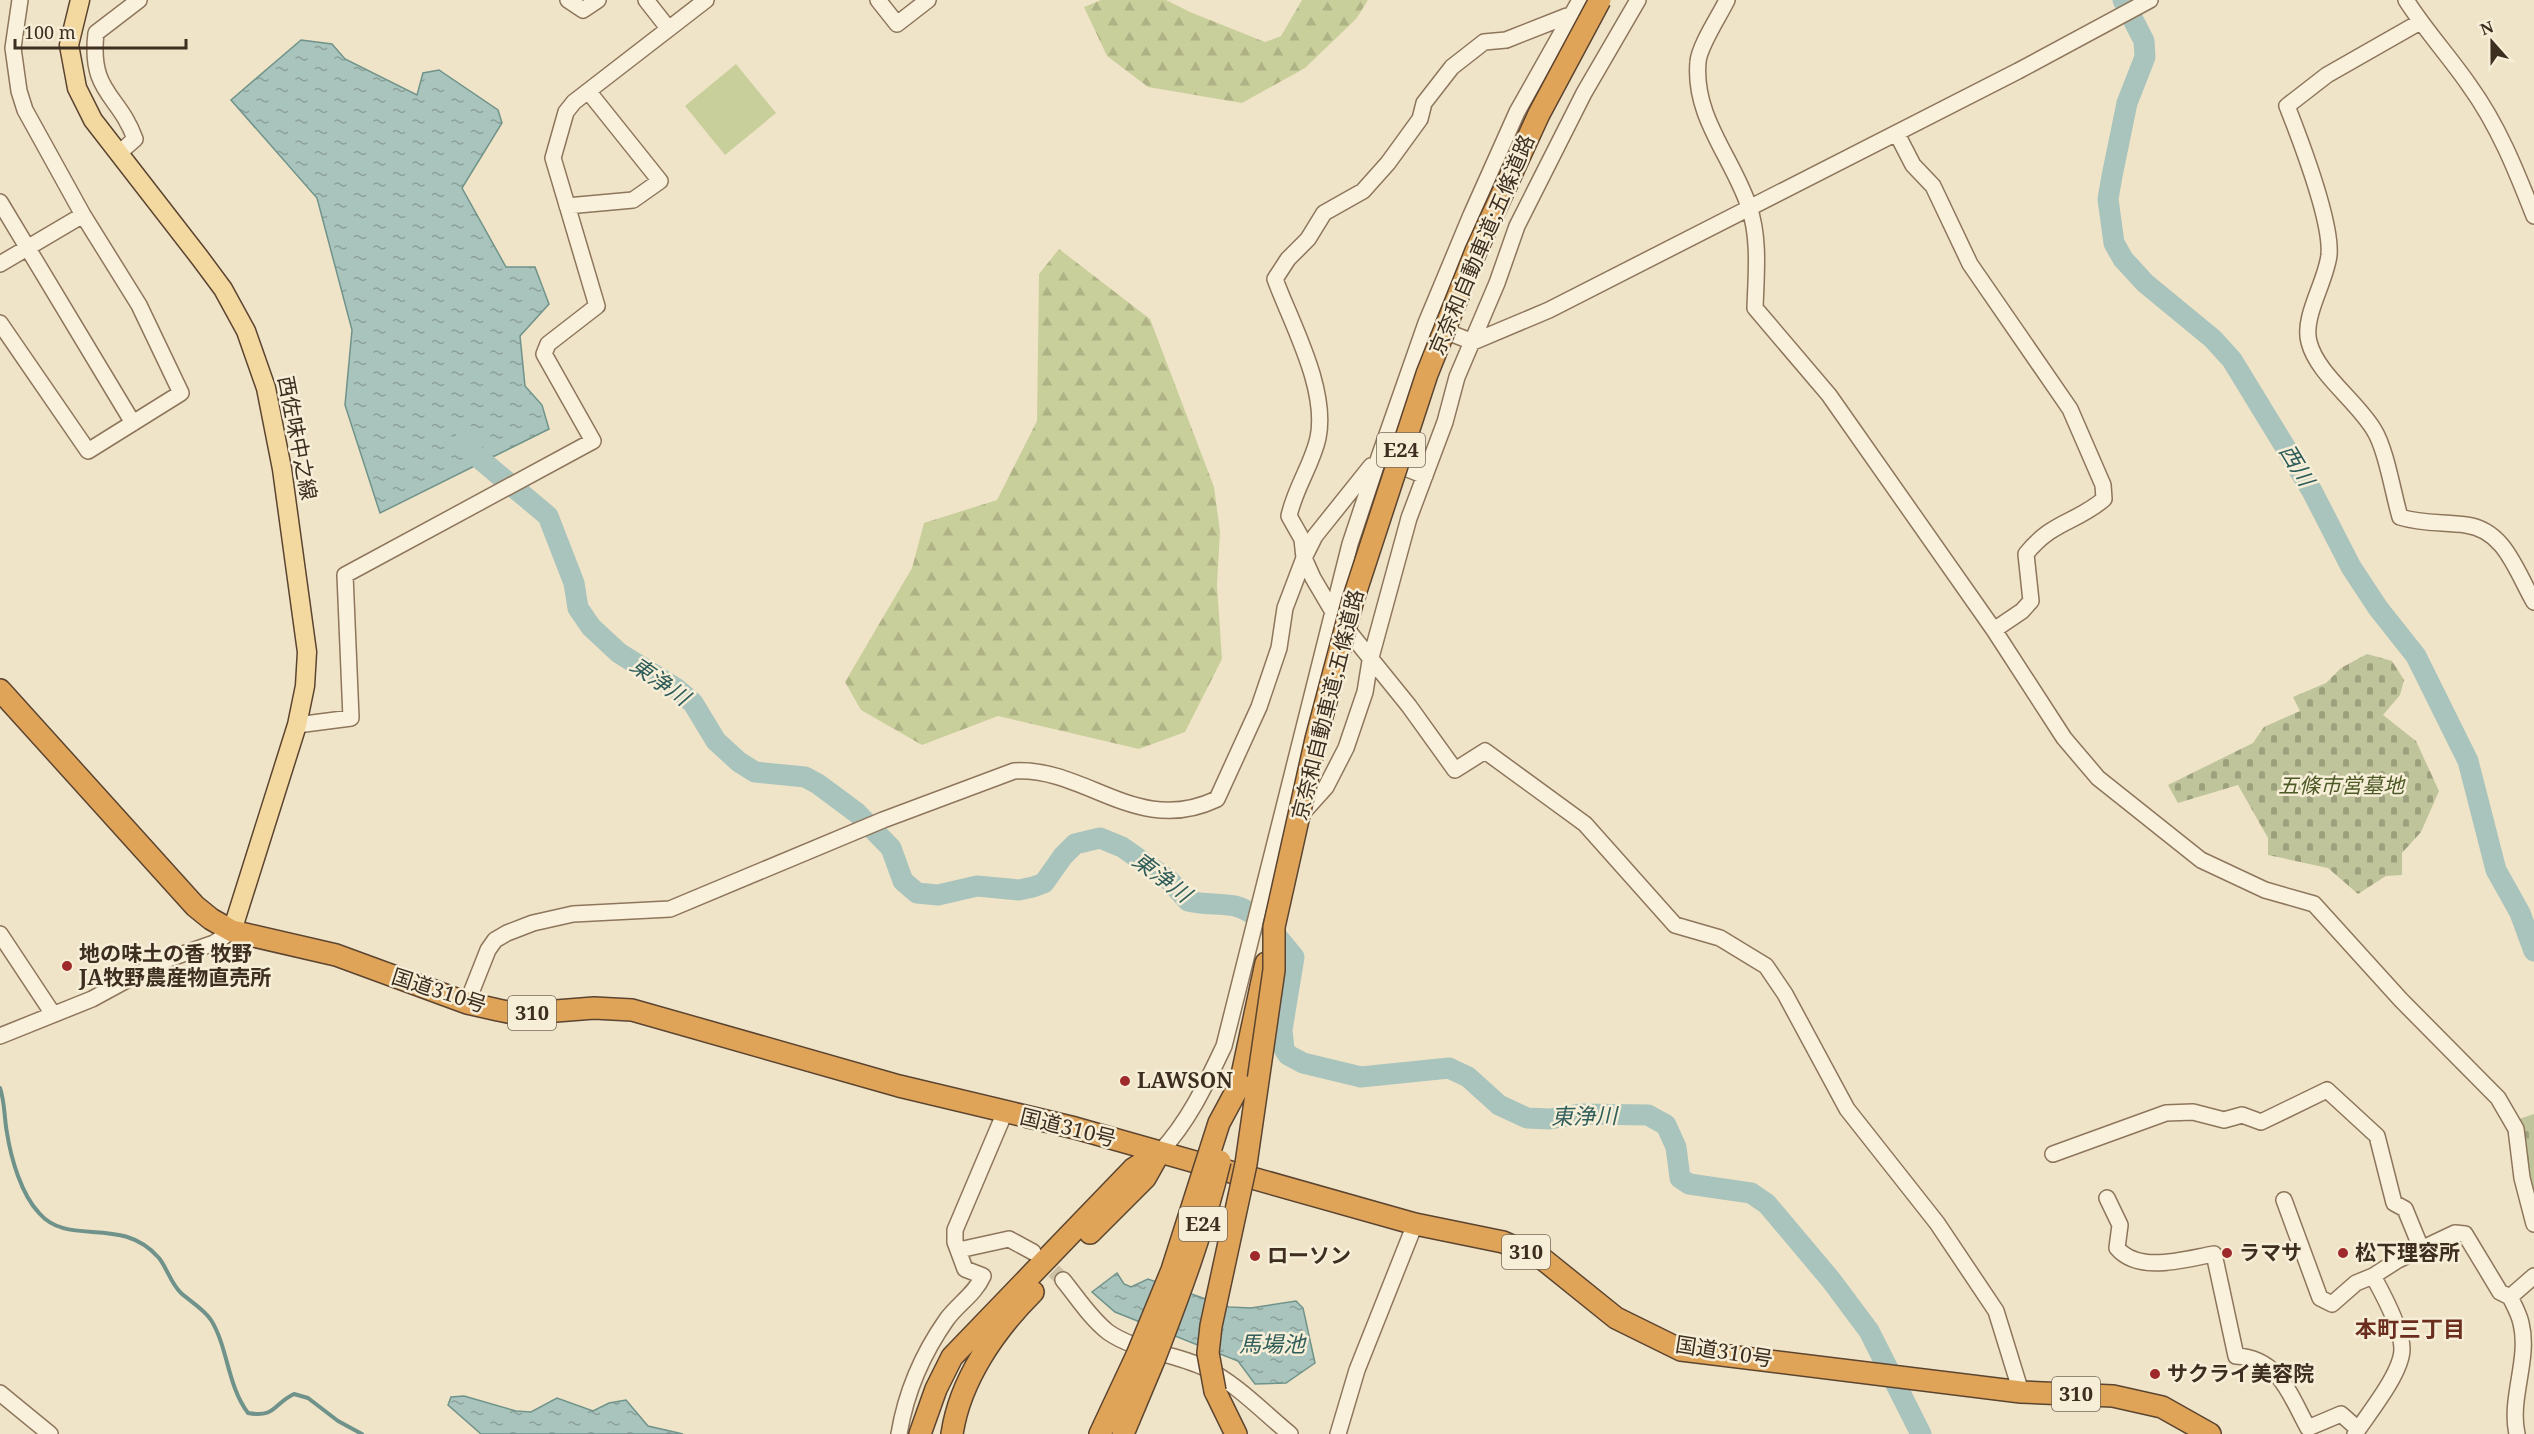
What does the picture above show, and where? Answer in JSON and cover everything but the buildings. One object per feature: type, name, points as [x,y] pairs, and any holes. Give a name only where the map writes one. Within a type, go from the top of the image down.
[{"type":"highway","name":"京奈和自動車道;五條道路","points":[[1145,1358],[1220,1123],[1240,1084],[1334,669],[1379,516],[1426,374],[1476,251],[1539,114],[1600,0]]},
{"type":"highway","name":"国道310号","points":[[0,690],[195,906],[211,919],[232,931],[336,955],[466,1003],[518,1014],[594,1008],[632,1011],[899,1086],[1075,1128],[1415,1224],[1503,1242],[1544,1260],[1616,1318],[1681,1350],[1875,1372],[2021,1392],[2113,1396],[2162,1407],[2210,1434]]},
{"type":"highway","points":[[1236,1434],[1215,1391],[1208,1353],[1211,1326],[1246,1164],[1274,970],[1274,927]]},
{"type":"highway","points":[[924,1433],[964,1363],[989,1334],[1145,1178],[1160,1152]]},
{"type":"highway","points":[[924,1433],[936,1389],[952,1357],[1133,1169],[1160,1152]]},
{"type":"highway","points":[[952,1434],[957,1404],[991,1342],[1017,1308]]},
{"type":"highway","points":[[1100,1434],[1145,1358]]},
{"type":"highway","points":[[1123,1434],[1145,1358]]},
{"type":"main road","name":"西佐味中之線","points":[[80,0],[69,45],[71,66],[77,88],[93,120],[223,289],[246,331],[266,388],[290,519],[307,652],[305,686],[297,725],[232,931]]},
{"type":"street","points":[[0,323],[88,452],[182,393],[139,305],[83,215],[25,110],[7,48],[20,0]]},
{"type":"street","points":[[119,153],[135,139],[131,128],[102,88],[93,55],[96,33],[139,0]]},
{"type":"street","points":[[568,0],[583,10],[598,0]]},
{"type":"street","points":[[646,0],[668,28]]},
{"type":"street","points":[[297,725],[351,718],[345,575],[592,441],[544,354],[548,344],[597,306],[554,158],[566,112],[588,91],[704,0]]},
{"type":"street","points":[[878,0],[897,24],[928,0]]},
{"type":"street","points":[[1160,1152],[1176,1135],[1203,1090],[1224,1046],[1268,879],[1350,544],[1426,323],[1517,112],[1580,0]]},
{"type":"street","points":[[1280,830],[1311,805],[1339,765],[1365,692],[1370,661],[1400,550],[1458,377],[1517,226],[1584,93],[1638,0]]},
{"type":"street","points":[[1727,0],[1698,60],[1700,91],[1706,117],[1750,208],[1757,264],[1755,308],[1830,395],[1994,630],[2064,738],[2097,778],[2201,860],[2265,890],[2314,904],[2401,1000],[2498,1098],[2516,1129],[2522,1178],[2534,1224]]},
{"type":"street","points":[[2406,0],[2420,22],[2469,84],[2501,136],[2534,216]]},
{"type":"street","points":[[1426,323],[1473,342],[1577,297],[1897,134],[2143,3]]},
{"type":"street","points":[[1571,17],[1567,16],[1506,40],[1484,42],[1465,55],[1452,67],[1424,103],[1420,118],[1388,163],[1364,190],[1324,213],[1308,239],[1288,259],[1275,279],[1318,393],[1317,440],[1293,496],[1289,516],[1302,539],[1304,558],[1333,612],[1370,661],[1409,706],[1455,770],[1485,750],[1585,824],[1675,925],[1720,938],[1766,966],[1785,994],[1847,1109],[1937,1223],[1996,1311],[2021,1392]]},
{"type":"street","points":[[2420,22],[2327,75],[2287,106],[2302,145],[2326,227],[2329,253],[2324,281],[2306,326],[2309,343],[2318,361],[2376,432],[2400,517],[2415,522],[2467,525],[2486,530],[2500,541],[2534,602]]},
{"type":"street","points":[[567,206],[633,200],[660,181],[588,91]]},
{"type":"street","points":[[1897,134],[1913,165],[1933,186],[1970,264],[2070,409],[2103,485],[2104,499],[2092,509],[2055,526],[2037,540],[2026,554],[2031,601],[2022,611],[1994,630]]},
{"type":"street","points":[[0,202],[133,423]]},
{"type":"street","points":[[0,264],[83,215]]},
{"type":"street","points":[[1379,457],[1425,476]]},
{"type":"street","points":[[466,1003],[488,950],[495,940],[507,933],[533,923],[573,914],[670,909],[883,820],[1014,771],[1037,770],[1099,794],[1155,809],[1176,812],[1198,808],[1217,799],[1258,707],[1279,648],[1285,608],[1304,558],[1315,536],[1379,457]]},
{"type":"street","points":[[0,1035],[92,999],[160,962],[214,943],[232,931]]},
{"type":"street","points":[[0,934],[53,1014]]},
{"type":"street","points":[[2053,1154],[2166,1113],[2193,1113],[2224,1120],[2242,1115],[2261,1122],[2327,1090],[2377,1136],[2394,1203],[2405,1209],[2421,1248]]},
{"type":"street","points":[[899,1434],[905,1406],[923,1359],[949,1316],[978,1287],[983,1276],[965,1269],[955,1230],[1005,1112]]},
{"type":"street","points":[[2107,1198],[2120,1225],[2117,1248],[2125,1257],[2146,1263],[2179,1261],[2214,1254],[2236,1356],[2253,1357],[2276,1371],[2308,1428],[2341,1414],[2356,1432],[2398,1364],[2402,1349],[2387,1303],[2373,1276]]},
{"type":"street","points":[[2284,1200],[2320,1298],[2332,1304],[2356,1283],[2373,1276],[2421,1248],[2455,1233],[2465,1234],[2500,1292],[2510,1297],[2521,1323],[2522,1345],[2515,1413],[2517,1434]]},
{"type":"street","points":[[1338,1434],[1357,1370],[1415,1224]]},
{"type":"street","points":[[959,1250],[1009,1239],[1034,1252]]},
{"type":"street","points":[[2510,1297],[2534,1276]]},
{"type":"street","points":[[1064,1280],[1095,1320],[1110,1333],[1131,1343],[1188,1361],[1219,1376],[1290,1434]]},
{"type":"street","points":[[0,1393],[50,1434]]},
{"type":"green space","points":[[1101,0],[1166,0],[1265,42],[1281,36],[1302,0],[1368,0],[1356,19],[1305,68],[1242,103],[1148,87],[1107,56],[1084,7]]},
{"type":"green space","points":[[736,64],[776,113],[725,155],[685,106]]},
{"type":"green space","points":[[1059,249],[1150,319],[1214,487],[1220,532],[1217,585],[1222,659],[1185,732],[1139,749],[998,716],[922,745],[861,710],[845,682],[912,568],[924,523],[997,500],[1037,421],[1039,274]]},
{"type":"green space","name":"五條市営墓地","points":[[2367,654],[2392,661],[2404,680],[2400,695],[2383,715],[2416,741],[2439,791],[2421,832],[2402,853],[2402,875],[2386,876],[2358,894],[2328,868],[2268,855],[2268,838],[2238,785],[2178,803],[2168,785],[2253,743],[2264,727],[2300,711],[2293,697],[2326,683],[2341,668]]},
{"type":"green space","points":[[2534,1114],[2534,1208],[2519,1119]]},
{"type":"water","points":[[301,40],[332,44],[345,59],[417,95],[423,73],[439,70],[498,110],[502,123],[462,188],[506,267],[535,267],[549,304],[520,336],[525,386],[542,405],[549,429],[380,513],[345,405],[352,330],[317,198],[231,100]]},
{"type":"water","name":"馬場池","points":[[1117,1273],[1124,1284],[1131,1287],[1148,1279],[1229,1307],[1251,1308],[1296,1301],[1303,1308],[1315,1363],[1286,1383],[1255,1384],[1238,1361],[1115,1312],[1092,1292]]},
{"type":"water","points":[[464,1396],[516,1411],[531,1412],[557,1398],[593,1411],[609,1403],[626,1400],[648,1426],[683,1434],[481,1434],[448,1405],[451,1397]]},
{"type":"waterway","name":"西川","points":[[2123,0],[2144,41],[2145,57],[2127,103],[2108,199],[2114,243],[2123,259],[2145,283],[2213,339],[2232,360],[2312,491],[2351,567],[2378,608],[2416,656],[2468,761],[2496,870],[2520,913],[2534,951]]},
{"type":"waterway","name":"東浄川","points":[[462,444],[548,516],[574,583],[578,608],[591,627],[619,653],[677,689],[693,703],[716,741],[739,762],[755,772],[805,777],[857,813],[891,848],[903,881],[917,893],[938,895],[977,886],[1019,890],[1033,887],[1044,883],[1063,856],[1075,844],[1100,838],[1122,847],[1169,880],[1188,901],[1229,905],[1244,909],[1275,934],[1294,957],[1282,1030],[1284,1049],[1288,1055],[1303,1063],[1361,1077],[1449,1068],[1468,1077],[1499,1105],[1527,1118],[1550,1119],[1580,1114],[1648,1115],[1666,1125],[1676,1147],[1680,1178],[1689,1184],[1751,1193],[1767,1204],[1831,1280],[1869,1331],[1921,1434]]},
{"type":"waterway","points":[[0,1088],[14,1164],[27,1196],[39,1213],[51,1223],[65,1229],[128,1237],[144,1245],[159,1258],[178,1289],[211,1320],[221,1342],[236,1390],[248,1413],[269,1412],[294,1394],[308,1398],[338,1421],[362,1434]]},
{"type":"tunnel","points":[[1037,1255],[1063,1280]]},
{"type":"place","name":"地の味土の香 牧野 JA牧野農産物直売所","points":[[67,966]]},
{"type":"place","name":"LAWSON","points":[[1125,1081]]},
{"type":"place","name":"ラマサ","points":[[2227,1253]]},
{"type":"place","name":"松下理容所","points":[[2343,1253]]},
{"type":"place","name":"ローソン","points":[[1255,1256]]},
{"type":"place","name":"サクライ美容院","points":[[2155,1374]]},
{"type":"district","name":"本町三丁目","points":[[2410,1329]]}]
